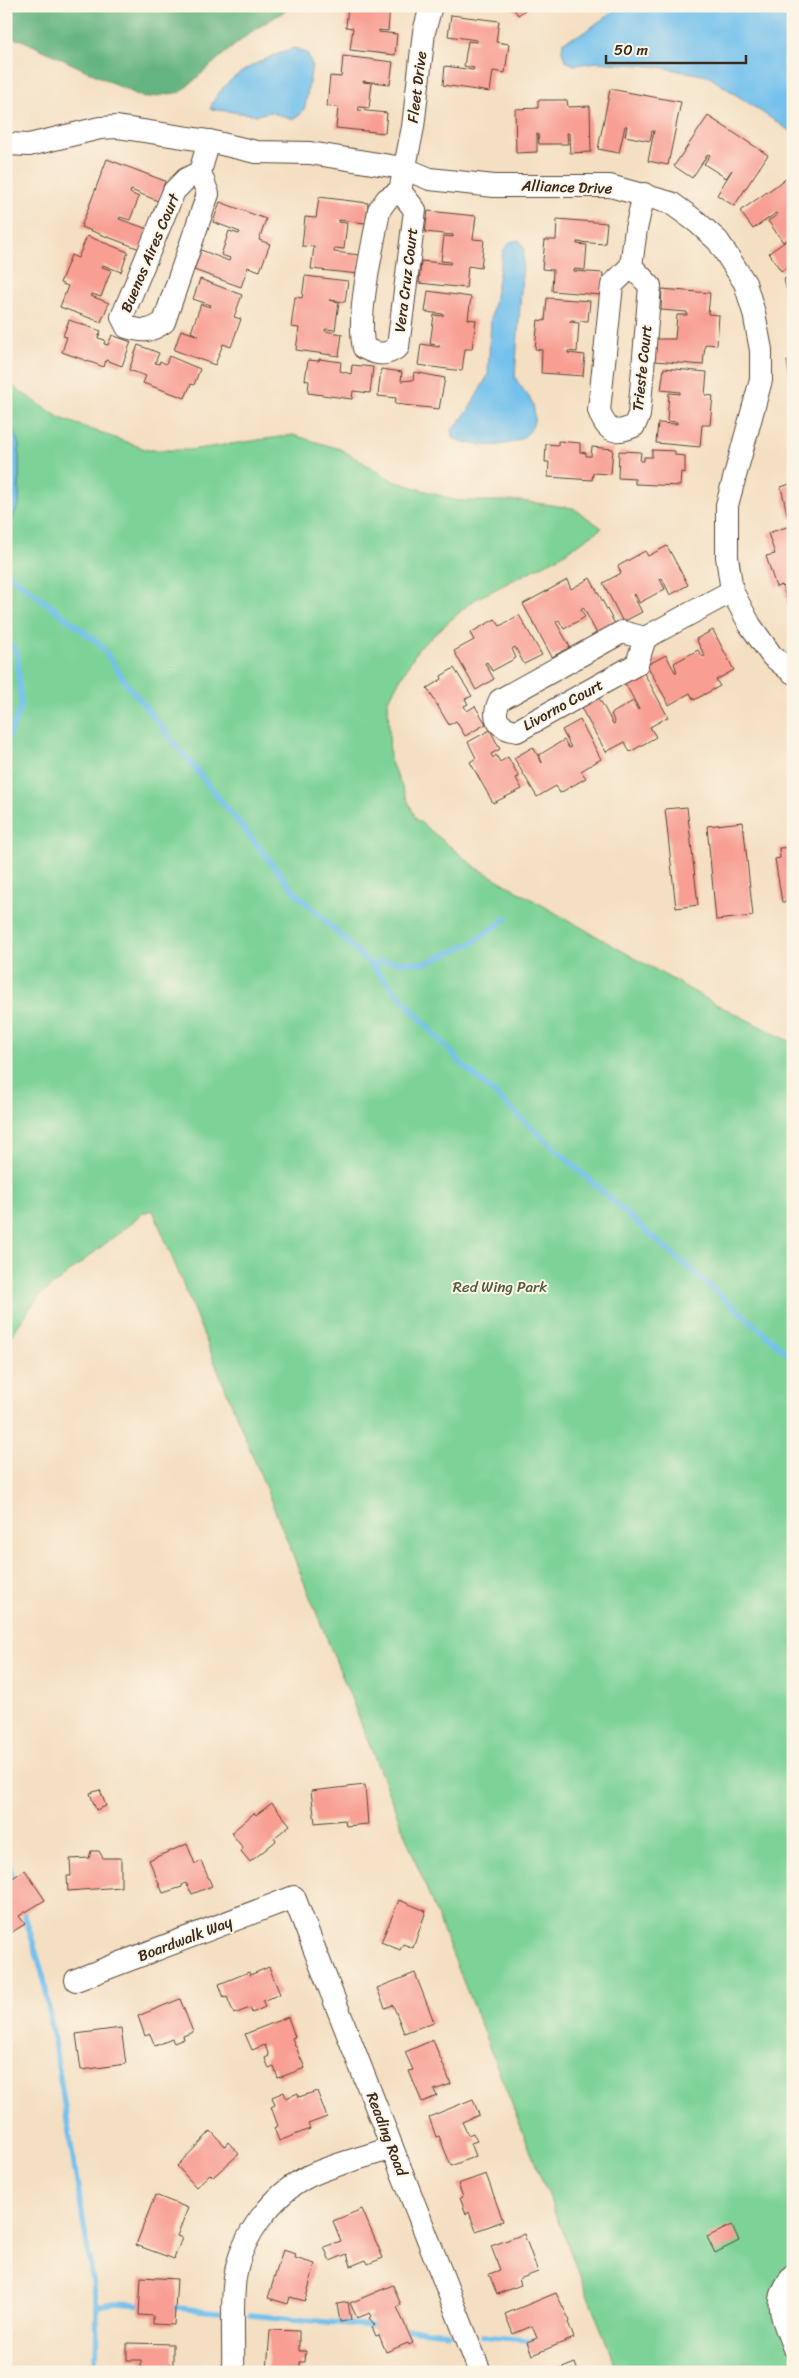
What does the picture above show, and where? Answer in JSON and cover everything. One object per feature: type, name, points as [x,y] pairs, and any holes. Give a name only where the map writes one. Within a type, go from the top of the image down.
[{"type":"street","name":"Fleet Drive","points":[[403,168],[412,127],[424,32],[431,6]]},
{"type":"street","name":"Alliance Drive","points":[[6,144],[29,145],[100,128],[117,127],[208,141],[256,152],[310,152],[403,168],[430,179],[494,186],[610,186],[671,203],[697,222],[718,242],[745,283],[754,313],[762,350],[760,380],[728,505],[727,557],[732,591],[750,625],[767,648],[793,673]]},
{"type":"street","points":[[200,172],[208,141]]},
{"type":"street","points":[[400,191],[403,168]]},
{"type":"street","name":"Buenos Aires Court","points":[[200,172],[208,194],[164,322],[153,330],[138,330],[127,327],[122,317],[174,191],[186,179],[200,172]]},
{"type":"street","name":"Vera Cruz Court","points":[[400,191],[415,210],[398,347],[389,354],[376,355],[364,348],[361,334],[363,310],[379,210],[387,199],[400,191]]},
{"type":"street","points":[[631,266],[636,229],[644,194]]},
{"type":"street","name":"Trieste Court","points":[[631,266],[650,286],[639,415],[634,426],[625,430],[614,430],[604,425],[599,410],[602,381],[612,286],[631,266]]},
{"type":"street","points":[[644,638],[732,591]]},
{"type":"street","name":"Livorno Court","points":[[622,632],[644,638],[637,664],[517,731],[505,729],[498,722],[495,710],[500,700],[622,632]]},
{"type":"street","name":"Boardwalk Way","points":[[76,1980],[294,1897]]},
{"type":"street","name":"Reading Road","points":[[294,1897],[480,2372]]},
{"type":"street","points":[[233,2372],[235,2276],[251,2233],[266,2211],[284,2193],[310,2175],[392,2148]]},
{"type":"street","points":[[793,2276],[781,2291],[780,2308],[793,2346]]},
{"type":"green space","points":[[6,6],[293,6],[254,30],[181,92],[144,98],[22,40],[6,37]]},
{"type":"green space","name":"Red Wing Park","points":[[6,382],[60,418],[148,450],[190,450],[293,435],[340,449],[394,481],[458,501],[521,501],[573,508],[602,528],[559,557],[472,601],[418,649],[388,700],[390,760],[416,819],[477,868],[710,1001],[793,1043],[793,2372],[618,2372],[351,1698],[153,1210],[145,1212],[38,1297],[6,1343],[6,534],[19,504],[19,445],[6,408]]},
{"type":"water","points":[[621,6],[793,6],[793,133],[708,76],[654,66],[597,62],[574,65],[566,61],[562,51],[563,42],[583,33]]},
{"type":"water","points":[[295,48],[307,53],[312,65],[305,107],[300,115],[292,119],[270,112],[257,115],[210,109],[224,87],[245,70],[270,57]]},
{"type":"water","points":[[519,240],[524,248],[515,376],[533,405],[534,420],[529,431],[520,439],[508,444],[479,445],[465,442],[453,438],[452,430],[468,411],[488,375],[491,319],[503,251],[510,242]]},
{"type":"water","points":[[6,408],[19,445],[19,504],[6,534]]},
{"type":"building","points":[[348,6],[390,6],[388,31],[379,30],[379,32],[397,34],[395,55],[350,50],[353,28],[346,27]]},
{"type":"building","points":[[512,6],[531,6],[518,15]]},
{"type":"building","points":[[451,15],[499,21],[496,42],[509,44],[505,73],[493,71],[490,92],[443,85],[445,66],[473,70],[474,68],[464,66],[468,41],[477,42],[477,40],[448,36]]},
{"type":"building","points":[[343,56],[393,62],[390,84],[363,81],[372,83],[369,108],[359,107],[358,110],[387,113],[385,133],[336,128],[338,107],[327,106],[330,76],[341,77]]},
{"type":"building","points":[[610,89],[681,102],[668,165],[648,161],[654,131],[652,131],[650,141],[625,136],[627,126],[625,126],[619,153],[598,149]]},
{"type":"building","points":[[538,100],[567,100],[568,107],[590,106],[591,152],[570,153],[569,133],[567,133],[568,144],[539,144],[537,134],[537,152],[516,153],[515,109],[538,108]]},
{"type":"building","points":[[708,116],[768,155],[734,206],[717,195],[732,170],[726,178],[704,164],[710,155],[708,154],[692,178],[674,166]]},
{"type":"building","points":[[107,159],[165,181],[158,201],[131,190],[130,193],[139,197],[130,220],[120,217],[119,219],[148,229],[140,249],[81,227]]},
{"type":"building","points":[[790,176],[793,180],[793,263],[781,271],[769,253],[792,237],[783,242],[768,221],[777,215],[776,213],[753,229],[740,211]]},
{"type":"building","points":[[319,197],[368,203],[366,223],[338,220],[338,222],[347,223],[344,249],[335,248],[334,252],[360,255],[358,274],[311,269],[314,247],[302,246],[305,217],[316,218]]},
{"type":"building","points":[[220,202],[266,219],[259,240],[270,244],[260,271],[248,267],[241,287],[194,270],[201,250],[229,261],[230,258],[221,255],[229,231],[239,234],[240,232],[213,222]]},
{"type":"building","points":[[428,211],[476,216],[473,239],[484,240],[481,268],[468,266],[466,288],[419,283],[421,261],[450,264],[451,262],[441,261],[444,236],[453,237],[453,235],[425,232]]},
{"type":"building","points":[[557,219],[607,223],[605,244],[577,242],[577,244],[587,245],[585,270],[574,269],[574,271],[603,273],[601,295],[552,291],[553,270],[542,269],[545,240],[556,240]]},
{"type":"building","points":[[87,236],[128,252],[121,272],[103,265],[102,267],[111,270],[101,297],[92,294],[91,296],[109,303],[101,322],[60,307],[68,286],[60,283],[71,255],[78,258]]},
{"type":"building","points":[[305,276],[348,281],[345,302],[329,300],[339,302],[335,330],[325,329],[325,331],[342,334],[339,356],[296,350],[299,328],[291,327],[295,297],[302,298]]},
{"type":"building","points":[[793,277],[793,299],[789,300],[784,279]]},
{"type":"building","points":[[200,279],[242,295],[234,317],[241,319],[231,347],[223,344],[215,365],[174,350],[181,330],[199,336],[191,332],[201,304],[210,307],[211,305],[193,299]]},
{"type":"building","points":[[662,289],[710,293],[708,314],[719,315],[717,345],[705,344],[703,365],[655,361],[656,339],[675,339],[677,315],[687,315],[687,312],[661,310]]},
{"type":"building","points":[[428,291],[471,297],[468,319],[476,320],[472,349],[465,349],[462,371],[418,365],[421,344],[439,347],[440,345],[430,344],[434,315],[443,316],[443,314],[425,312]]},
{"type":"building","points":[[547,298],[590,301],[588,321],[571,320],[570,322],[579,323],[577,352],[568,351],[568,353],[585,355],[583,376],[541,373],[542,350],[535,349],[538,320],[545,321]]},
{"type":"building","points":[[69,320],[101,331],[98,338],[105,340],[104,344],[108,345],[112,335],[131,342],[122,366],[106,360],[104,367],[62,352],[67,337],[63,336]]},
{"type":"building","points":[[138,345],[159,353],[155,363],[159,364],[160,361],[166,364],[169,356],[200,369],[194,385],[191,384],[185,398],[143,383],[146,376],[129,370]]},
{"type":"building","points":[[319,359],[341,362],[340,371],[351,374],[352,365],[373,367],[370,393],[353,391],[352,399],[308,393],[309,381],[305,380],[308,360],[319,361]]},
{"type":"building","points":[[793,360],[793,382],[790,383],[787,361]]},
{"type":"building","points":[[664,368],[707,372],[705,395],[713,396],[710,425],[702,425],[700,447],[656,443],[658,423],[677,424],[677,422],[667,421],[669,393],[680,394],[680,392],[661,390]]},
{"type":"building","points":[[381,369],[402,372],[401,381],[413,380],[414,372],[445,378],[439,409],[395,404],[396,398],[378,396]]},
{"type":"building","points":[[558,441],[580,443],[580,452],[586,453],[586,456],[591,456],[592,447],[613,449],[611,474],[593,473],[592,480],[548,477],[549,462],[545,462],[546,444],[558,445]]},
{"type":"building","points":[[652,450],[675,451],[675,455],[685,456],[685,473],[681,472],[680,486],[635,484],[635,479],[618,478],[619,451],[641,452],[640,461],[644,461],[644,457],[652,457]]},
{"type":"building","points":[[793,483],[793,516],[788,518],[781,487]]},
{"type":"building","points":[[793,525],[793,604],[789,606],[782,585],[776,587],[766,556],[775,554],[768,533]]},
{"type":"building","points":[[667,546],[688,585],[670,595],[662,578],[660,579],[665,589],[639,603],[635,594],[633,595],[642,612],[623,622],[603,583],[621,573],[618,566],[645,551],[648,556]]},
{"type":"building","points":[[590,578],[615,624],[597,634],[583,607],[581,609],[585,617],[564,629],[559,620],[556,622],[570,647],[552,657],[523,604],[567,580],[571,589]]},
{"type":"building","points":[[519,615],[542,655],[524,664],[515,647],[512,649],[516,658],[492,671],[487,662],[485,663],[494,679],[476,690],[454,651],[474,640],[470,633],[495,619],[500,626]]},
{"type":"building","points":[[713,630],[734,670],[716,680],[720,686],[694,700],[690,693],[669,705],[647,665],[666,655],[675,672],[677,672],[674,663],[698,650],[703,657],[705,656],[696,639]]},
{"type":"building","points":[[454,668],[472,696],[465,699],[468,704],[464,706],[467,711],[475,706],[486,724],[465,736],[456,721],[449,725],[427,688],[442,679],[441,676]]},
{"type":"building","points":[[644,673],[668,717],[650,727],[656,737],[630,752],[625,742],[606,752],[581,708],[599,698],[613,724],[615,723],[611,714],[633,701],[639,709],[625,683]]},
{"type":"building","points":[[580,720],[601,759],[581,771],[586,778],[560,793],[556,786],[537,797],[514,758],[533,747],[542,763],[539,755],[564,740],[569,748],[571,747],[562,730]]},
{"type":"building","points":[[490,730],[500,749],[491,754],[493,758],[496,755],[500,762],[508,757],[519,777],[516,778],[522,789],[493,803],[470,762],[476,758],[468,742]]},
{"type":"building","points":[[687,807],[698,905],[676,908],[665,809]]},
{"type":"building","points":[[743,822],[753,916],[716,920],[707,826]]},
{"type":"building","points":[[793,847],[793,902],[782,902],[775,859],[780,858],[779,848]]},
{"type":"building","points":[[365,1785],[368,1824],[346,1826],[345,1820],[315,1823],[311,1791]]},
{"type":"building","points":[[100,1790],[106,1806],[96,1810],[90,1793]]},
{"type":"building","points":[[272,1803],[290,1825],[274,1838],[276,1841],[250,1862],[241,1851],[243,1848],[231,1833],[254,1813],[256,1815]]},
{"type":"building","points":[[187,1844],[195,1864],[201,1861],[212,1886],[192,1894],[186,1883],[182,1887],[163,1893],[149,1860]]},
{"type":"building","points":[[91,1851],[99,1851],[103,1858],[121,1858],[121,1887],[68,1891],[67,1876],[71,1876],[70,1859],[89,1858]]},
{"type":"building","points":[[25,1870],[45,1900],[19,1916],[25,1924],[6,1936],[6,1882]]},
{"type":"building","points":[[399,1900],[426,1911],[413,1948],[403,1944],[400,1950],[381,1942]]},
{"type":"building","points":[[269,1967],[280,1994],[263,2001],[265,2007],[252,2013],[250,2008],[234,2014],[227,1997],[224,1998],[219,1984],[249,1972],[250,1975]]},
{"type":"building","points":[[415,1973],[434,2022],[404,2033],[393,2005],[385,2008],[377,1988]]},
{"type":"building","points":[[180,1999],[193,2032],[183,2036],[184,2039],[174,2043],[172,2039],[155,2046],[150,2034],[145,2036],[138,2016]]},
{"type":"building","points":[[288,2017],[295,2037],[292,2038],[305,2068],[278,2078],[274,2067],[269,2069],[265,2058],[269,2056],[265,2045],[252,2050],[245,2034]]},
{"type":"building","points":[[121,2028],[126,2064],[81,2070],[76,2034]]},
{"type":"building","points":[[433,2040],[451,2084],[434,2090],[437,2096],[422,2102],[409,2071],[413,2070],[405,2052]]},
{"type":"building","points":[[317,2091],[327,2117],[308,2124],[310,2129],[279,2141],[274,2128],[278,2126],[271,2107],[275,2105],[272,2097],[284,2092],[286,2098],[298,2093],[299,2097]]},
{"type":"building","points":[[473,2099],[479,2115],[462,2122],[468,2135],[473,2133],[477,2141],[471,2143],[476,2156],[451,2166],[439,2136],[436,2137],[429,2117]]},
{"type":"building","points":[[211,2131],[225,2146],[228,2142],[239,2154],[213,2177],[210,2174],[196,2187],[177,2166]]},
{"type":"building","points":[[486,2174],[503,2221],[476,2231],[469,2212],[466,2214],[460,2198],[463,2197],[458,2184]]},
{"type":"building","points":[[155,2195],[188,2208],[177,2236],[182,2238],[174,2259],[136,2245]]},
{"type":"building","points":[[362,2209],[383,2258],[368,2264],[366,2260],[351,2266],[347,2254],[330,2261],[324,2247],[341,2241],[333,2221]]},
{"type":"building","points":[[732,2225],[739,2241],[715,2253],[707,2237]]},
{"type":"building","points":[[524,2234],[538,2272],[519,2279],[521,2285],[497,2294],[489,2274],[500,2270],[491,2246]]},
{"type":"building","points":[[283,2250],[296,2254],[295,2258],[315,2264],[305,2301],[290,2297],[288,2304],[268,2298]]},
{"type":"building","points":[[141,2277],[177,2279],[174,2325],[153,2324],[153,2316],[139,2315]]},
{"type":"building","points":[[393,2285],[401,2305],[397,2307],[413,2343],[409,2345],[408,2343],[386,2352],[379,2335],[376,2336],[372,2327],[375,2325],[369,2318],[372,2316],[370,2313],[357,2318],[350,2303]]},
{"type":"building","points":[[556,2293],[570,2321],[568,2322],[574,2338],[532,2355],[527,2342],[537,2338],[532,2326],[513,2334],[505,2314]]},
{"type":"building","points":[[348,2302],[351,2320],[340,2322],[337,2304]]},
{"type":"building","points":[[270,2330],[299,2331],[299,2351],[306,2351],[305,2362],[300,2362],[300,2372],[267,2372]]},
{"type":"building","points":[[127,2343],[173,2344],[173,2365],[169,2364],[169,2372],[141,2372],[141,2360],[127,2360]]},
{"type":"building","points":[[575,2363],[578,2372],[552,2372]]},
{"type":"waterway","points":[[6,572],[100,644],[126,683],[295,892],[374,968],[464,1066],[646,1231],[793,1358]]},
{"type":"waterway","points":[[6,641],[17,652],[21,707],[6,743]]},
{"type":"waterway","points":[[374,968],[380,961],[426,963],[474,942],[507,918]]},
{"type":"waterway","points":[[6,1857],[15,1883]]},
{"type":"waterway","points":[[22,1906],[44,1979],[97,2306],[96,2372]]},
{"type":"waterway","points":[[97,2306],[114,2303],[147,2305]]},
{"type":"waterway","points":[[168,2307],[219,2312]]},
{"type":"waterway","points":[[250,2315],[382,2327]]},
{"type":"waterway","points":[[401,2328],[448,2333]]},
{"type":"waterway","points":[[482,2336],[538,2341]]}]
